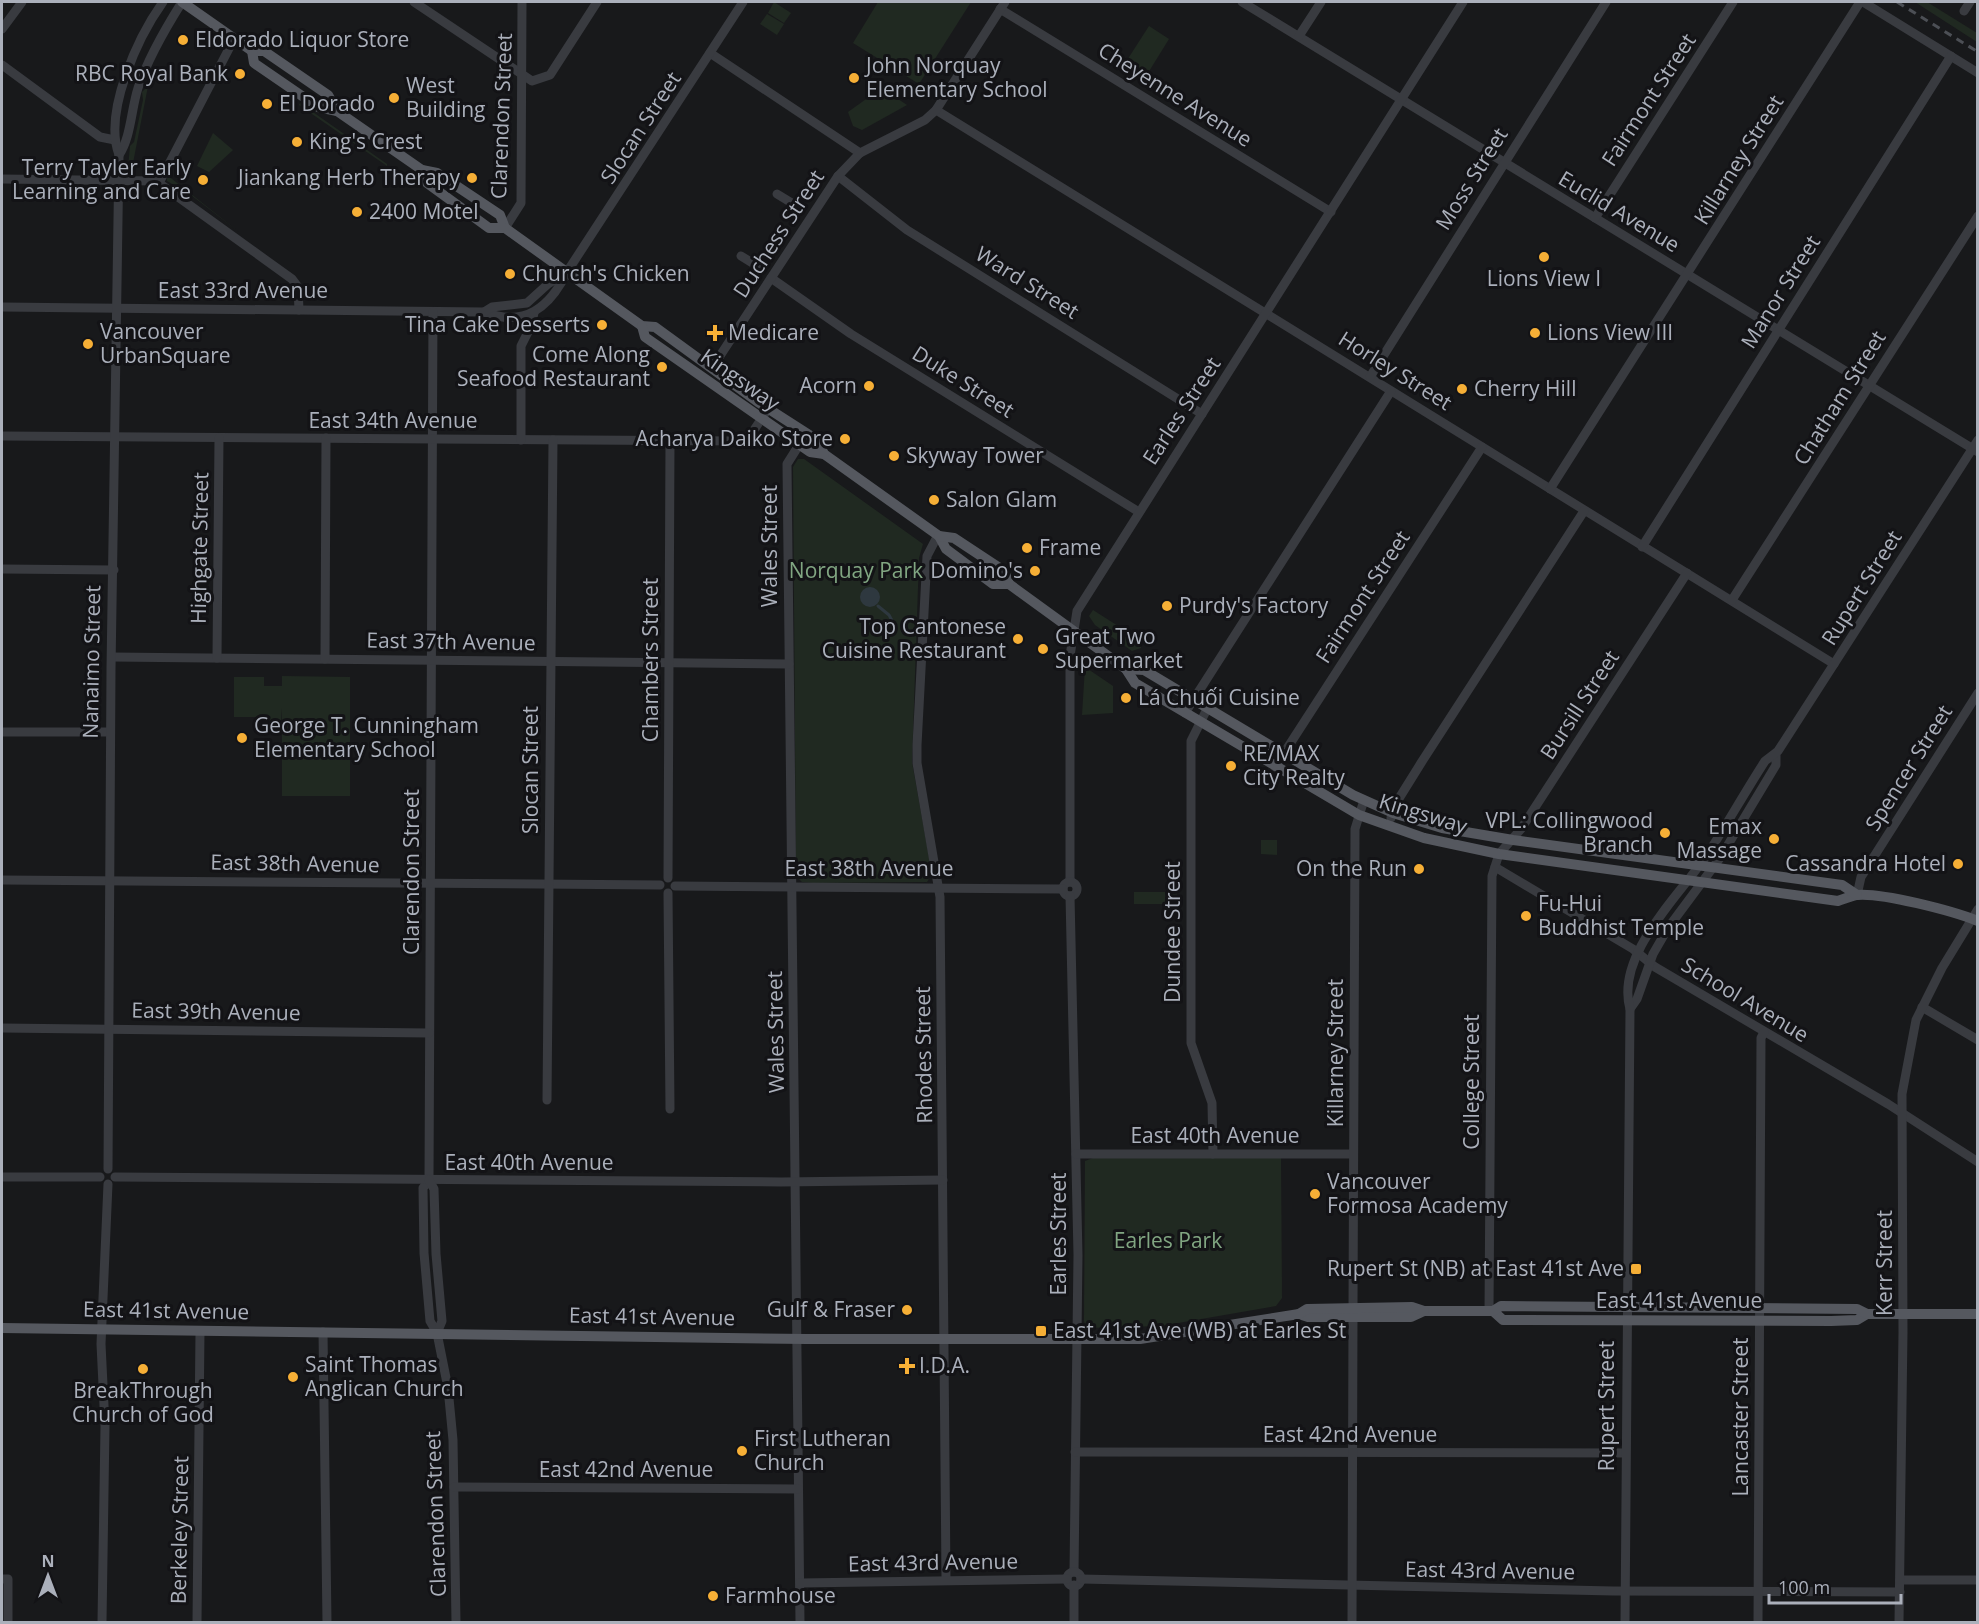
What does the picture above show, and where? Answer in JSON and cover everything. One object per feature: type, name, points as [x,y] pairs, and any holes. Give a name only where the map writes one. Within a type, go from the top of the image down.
[{"type":"main road","name":"Kingsway","points":[[182,2],[252,51],[264,51],[310,82],[328,95],[337,111]]},
{"type":"main road","name":"Kingsway","points":[[252,51],[254,63],[318,107],[337,111],[422,170],[437,173],[500,215],[505,228],[642,326],[655,327],[768,409],[817,440],[824,454]]},
{"type":"main road","name":"Kingsway","points":[[422,170],[427,183],[489,228],[505,228]]},
{"type":"main road","name":"Kingsway","points":[[642,326],[645,337],[799,445],[810,452],[824,454],[938,535],[954,538],[1004,571],[1009,584],[1126,669],[1135,683],[1359,815],[1441,843],[1499,854],[1838,901],[1857,895]]},
{"type":"main road","name":"Kingsway","points":[[938,535],[946,549],[993,584],[1009,584]]},
{"type":"main road","name":"Kingsway","points":[[1126,669],[1144,670],[1192,701],[1364,800],[1393,813],[1442,828],[1513,840],[1842,885],[1857,895],[1913,903],[1976,916]]},
{"type":"main road","name":"East 41st Avenue","points":[[2,1328],[798,1339],[1077,1340],[1150,1338],[1299,1314],[1307,1309],[1353,1312],[1412,1307],[1425,1311],[1491,1311],[1501,1306],[1759,1306],[1857,1309],[1868,1314],[1977,1314]]},
{"type":"main road","name":"East 41st Avenue","points":[[1491,1311],[1503,1320],[1857,1320],[1868,1314]]},
{"type":"street","points":[[2,29],[22,2]]},
{"type":"street","name":"Nanaimo Street","points":[[108,1169],[110,732],[119,155],[115,140],[117,114],[126,78],[143,37],[163,2]]},
{"type":"street","name":"Nanaimo Street","points":[[119,155],[125,146],[132,109],[142,76],[182,2]]},
{"type":"street","points":[[414,2],[532,81],[550,75],[597,2]]},
{"type":"street","name":"Clarendon Street","points":[[505,228],[521,203],[522,2]]},
{"type":"street","name":"Slocan Street","points":[[521,440],[521,346],[524,335],[531,326],[534,313],[555,294],[567,272],[743,2]]},
{"type":"street","name":"Euclid Avenue","points":[[1242,2],[1975,451]]},
{"type":"street","points":[[1299,36],[1321,2]]},
{"type":"street","name":"Earles Street","points":[[1074,1623],[1076,1154],[1068,889],[1070,656],[1077,611],[1463,2]]},
{"type":"street","name":"Moss Street","points":[[1370,377],[1606,2]]},
{"type":"street","name":"Fairmont Street","points":[[1595,218],[1733,2]]},
{"type":"street","points":[[1862,2],[1977,73]]},
{"type":"street","name":"Killarney Street","points":[[1550,489],[1862,2]]},
{"type":"street","points":[[1964,11],[1970,2]]},
{"type":"street","name":"Duchess Street","points":[[712,368],[827,189],[860,153],[925,120],[936,110],[1002,5]]},
{"type":"street","name":"Cheyenne Avenue","points":[[1002,5],[1331,212]]},
{"type":"street","points":[[159,183],[234,39]]},
{"type":"street","points":[[710,53],[860,153]]},
{"type":"street","name":"Manor Street","points":[[1642,547],[1951,56]]},
{"type":"street","points":[[2,65],[100,137],[115,140]]},
{"type":"street","name":"Horley Street","points":[[936,110],[1834,664]]},
{"type":"street","name":"Ward Street","points":[[838,176],[907,230],[1202,414]]},
{"type":"street","points":[[2,179],[118,180],[159,183],[292,279],[298,287],[298,310]]},
{"type":"street","points":[[777,194],[800,208]]},
{"type":"street","name":"Chatham Street","points":[[1732,600],[1977,216]]},
{"type":"street","points":[[741,256],[762,268]]},
{"type":"street","name":"Slocan Street","points":[[527,303],[548,284],[567,272]]},
{"type":"street","name":"Duke Street","points":[[771,278],[851,334],[1139,512]]},
{"type":"street","name":"East 33rd Avenue","points":[[484,312],[492,307],[527,303]]},
{"type":"street","name":"East 33rd Avenue","points":[[2,307],[484,312],[494,316],[534,313]]},
{"type":"street","name":"Clarendon Street","points":[[433,312],[429,1180],[434,1189],[436,1254],[442,1321],[437,1333],[448,1388],[453,1440],[456,1623]]},
{"type":"street","points":[[1185,713],[1391,391]]},
{"type":"street","name":"East 34th Avenue","points":[[2,436],[743,441],[768,409]]},
{"type":"street","name":"Highgate Street","points":[[217,658],[219,438]]},
{"type":"street","points":[[325,659],[326,438]]},
{"type":"street","name":"Slocan Street","points":[[547,1100],[553,440]]},
{"type":"street","name":"Rupert Street","points":[[1624,1623],[1625,1320],[1630,1009],[1625,993],[1639,953],[1658,920],[1699,866],[1765,761],[1776,755],[1975,451],[1977,440]]},
{"type":"street","name":"Chambers Street","points":[[670,441],[670,1109]]},
{"type":"street","name":"Wales Street","points":[[799,445],[787,464],[800,1623]]},
{"type":"street","name":"Fairmont Street","points":[[1275,766],[1482,447]]},
{"type":"street","points":[[1388,826],[1415,772],[1584,511]]},
{"type":"street","name":"Rhodes Street","points":[[938,535],[927,556],[917,763],[939,888],[946,1579]]},
{"type":"street","points":[[2,569],[114,570]]},
{"type":"street","name":"Bursill Street","points":[[1499,854],[1513,840],[1687,573]]},
{"type":"street","name":"East 37th Avenue","points":[[112,657],[789,664]]},
{"type":"street","name":"Spencer Street","points":[[1857,895],[1860,879],[1977,693]]},
{"type":"street","name":"Dundee Street","points":[[1207,709],[1191,741],[1191,1043],[1212,1103],[1213,1154]]},
{"type":"street","points":[[2,732],[110,732]]},
{"type":"street","name":"Rupert Street","points":[[1630,1009],[1637,999],[1649,962],[1668,927],[1713,868],[1776,765],[1776,755]]},
{"type":"street","name":"Killarney Street","points":[[1352,1623],[1354,844],[1364,800]]},
{"type":"street","name":"College Street","points":[[1491,1311],[1491,880],[1499,854]]},
{"type":"street","name":"School Avenue","points":[[1495,867],[1639,953],[1649,962],[1902,1114],[1977,1162]]},
{"type":"street","name":"East 38th Avenue","points":[[2,880],[660,885],[661,890],[670,886],[1068,889]]},
{"type":"street","name":"Kerr Street","points":[[1899,1623],[1903,1314],[1902,1114],[1906,1065],[1916,1020],[1922,1007],[1942,968],[1976,916]]},
{"type":"street","points":[[1922,1007],[1977,1040]]},
{"type":"street","name":"East 39th Avenue","points":[[2,1028],[429,1033]]},
{"type":"street","name":"Lancaster Street","points":[[1758,1623],[1761,1038],[1764,1032]]},
{"type":"street","name":"East 40th Avenue","points":[[1076,1154],[1353,1154]]},
{"type":"street","points":[[100,1177],[102,1171],[108,1169],[113,1171],[102,1329],[105,1426],[102,1623]]},
{"type":"street","points":[[2,1177],[100,1177],[112,1181]]},
{"type":"street","name":"East 40th Avenue","points":[[112,1181],[795,1182],[943,1180]]},
{"type":"street","name":"Berkeley Street","points":[[197,1623],[200,1331]]},
{"type":"street","points":[[323,1332],[327,1623]]},
{"type":"street","name":"East 42nd Avenue","points":[[1075,1452],[1625,1453]]},
{"type":"street","name":"East 42nd Avenue","points":[[454,1487],[798,1489]]},
{"type":"street","points":[[5,1579],[8,1623]]},
{"type":"street","name":"East 43rd Avenue","points":[[800,1583],[946,1579],[1074,1579],[1625,1591],[1900,1592]]},
{"type":"street","points":[[1900,1580],[1977,1580]]},
{"type":"green space","points":[[774,2],[791,13],[784,23],[768,13]]},
{"type":"green space","points":[[878,2],[971,2],[919,84],[853,43]]},
{"type":"green space","points":[[1915,2],[1927,2],[1977,33],[1977,42]]},
{"type":"green space","points":[[767,14],[784,24],[777,35],[760,24]]},
{"type":"green space","points":[[1149,26],[1169,39],[1143,81],[1122,68]]},
{"type":"green space","points":[[148,86],[132,168],[128,168],[130,146],[134,142],[143,100],[142,92]]},
{"type":"green space","points":[[876,92],[889,93],[907,105],[862,130],[853,126],[848,112]]},
{"type":"green space","points":[[300,103],[387,164],[387,166],[299,105]]},
{"type":"green space","points":[[213,133],[233,150],[209,172],[197,166]]},
{"type":"green space","points":[[167,175],[239,232],[191,195],[167,181]]},
{"type":"green space","name":"Norquay Park","points":[[798,459],[804,459],[923,544],[919,558],[912,762],[932,874],[927,882],[813,883],[802,882],[796,876],[793,467]]},
{"type":"green space","points":[[1093,610],[1140,640],[1141,648],[1132,651],[1095,625],[1089,616]]},
{"type":"green space","points":[[1085,667],[1113,686],[1113,713],[1082,715]]},
{"type":"green space","points":[[282,676],[350,677],[350,796],[282,796],[282,708],[281,722],[263,721],[263,717],[234,717],[234,677],[264,677],[264,686],[282,686]]},
{"type":"green space","points":[[1261,840],[1277,840],[1277,855],[1261,854]]},
{"type":"green space","points":[[1134,892],[1177,892],[1177,904],[1134,904]]},
{"type":"green space","name":"Earles Park","points":[[1281,1157],[1282,1298],[1276,1306],[1161,1326],[1086,1328],[1084,1321],[1085,1161],[1093,1158]]},
{"type":"shaded area","points":[[870,587],[877,590],[880,597],[877,604],[870,607],[863,604],[860,597],[863,590]]},
{"type":"waterway","points":[[878,606],[889,615],[895,626]]},
{"type":"railway","points":[[1897,2],[1978,52]]},
{"type":"place","name":"Eldorado Liquor Store","points":[[183,40]]},
{"type":"place","name":"RBC Royal Bank","points":[[240,74]]},
{"type":"place","name":"John Norquay Elementary School","points":[[854,78]]},
{"type":"place","name":"West Building","points":[[394,98]]},
{"type":"place","name":"El Dorado","points":[[267,104]]},
{"type":"place","name":"King's Crest","points":[[297,142]]},
{"type":"place","name":"Jiankang Herb Therapy","points":[[472,178]]},
{"type":"place","name":"Terry Tayler Early Learning and Care","points":[[203,180]]},
{"type":"place","name":"2400 Motel","points":[[357,212]]},
{"type":"place","name":"Lions View I","points":[[1544,257]]},
{"type":"place","name":"Church's Chicken","points":[[510,274]]},
{"type":"place","name":"Tina Cake Desserts","points":[[602,325]]},
{"type":"place","name":"Medicare","points":[[715,333]]},
{"type":"place","name":"Lions View III","points":[[1535,333]]},
{"type":"place","name":"Vancouver UrbanSquare","points":[[88,344]]},
{"type":"place","name":"Come Along Seafood Restaurant","points":[[662,367]]},
{"type":"place","name":"Acorn","points":[[869,386]]},
{"type":"place","name":"Cherry Hill","points":[[1462,389]]},
{"type":"place","name":"Acharya Daiko Store","points":[[845,439]]},
{"type":"place","name":"Skyway Tower","points":[[894,456]]},
{"type":"place","name":"Salon Glam","points":[[934,500]]},
{"type":"place","name":"Frame","points":[[1027,548]]},
{"type":"place","name":"Domino's","points":[[1035,571]]},
{"type":"place","name":"Purdy's Factory","points":[[1167,606]]},
{"type":"place","name":"Top Cantonese Cuisine Restaurant","points":[[1018,639]]},
{"type":"place","name":"Great Two Supermarket","points":[[1043,649]]},
{"type":"place","name":"Lá Chuối Cuisine","points":[[1126,698]]},
{"type":"place","name":"George T. Cunningham Elementary School","points":[[242,738]]},
{"type":"place","name":"RE/MAX City Realty","points":[[1231,766]]},
{"type":"place","name":"VPL: Collingwood Branch","points":[[1665,833]]},
{"type":"place","name":"Emax Massage","points":[[1774,839]]},
{"type":"place","name":"Cassandra Hotel","points":[[1958,864]]},
{"type":"place","name":"On the Run","points":[[1419,869]]},
{"type":"place","name":"Fu-Hui Buddhist Temple","points":[[1526,916]]},
{"type":"place","name":"Vancouver Formosa Academy","points":[[1315,1194]]},
{"type":"place","name":"Rupert St (NB) at East 41st Ave","points":[[1636,1269]]},
{"type":"place","name":"Gulf & Fraser","points":[[907,1310]]},
{"type":"place","name":"East 41st Ave (WB) at Earles St","points":[[1041,1331]]},
{"type":"place","name":"I.D.A.","points":[[907,1366]]},
{"type":"place","name":"BreakThrough Church of God","points":[[143,1369]]},
{"type":"place","name":"Saint Thomas Anglican Church","points":[[293,1377]]},
{"type":"place","name":"First Lutheran Church","points":[[742,1451]]},
{"type":"place","name":"Farmhouse","points":[[713,1596]]}]
